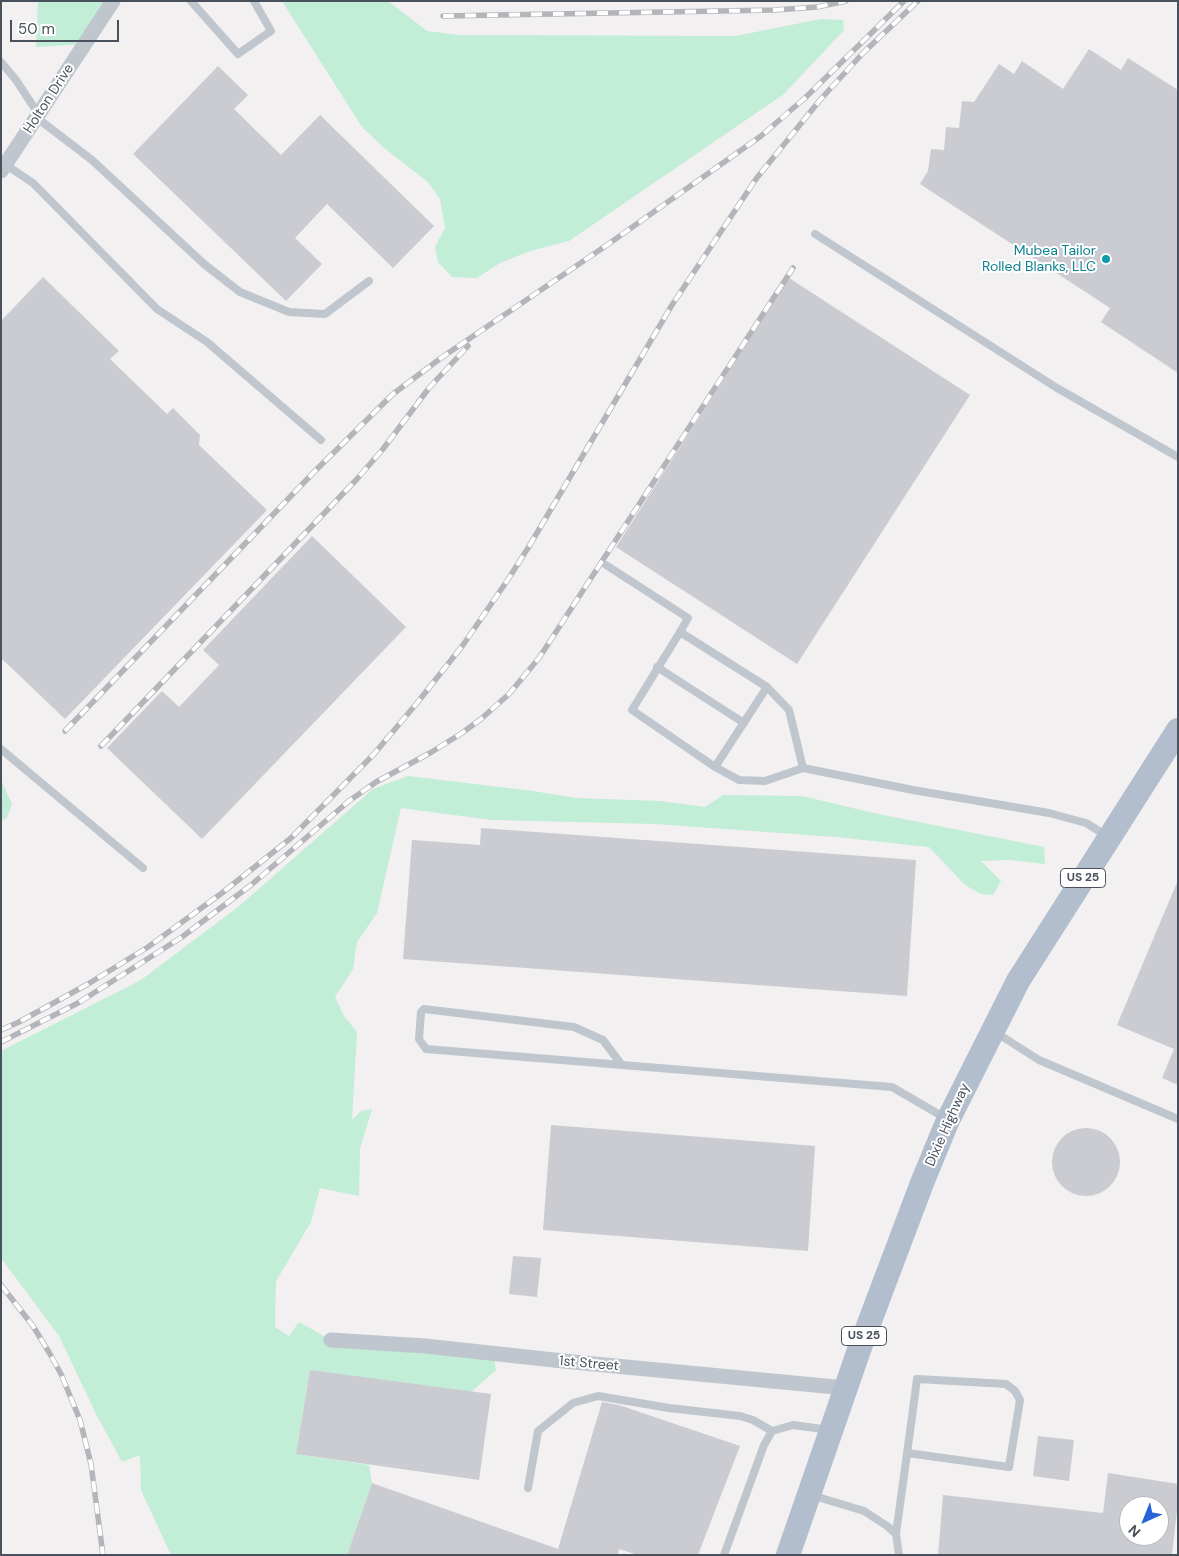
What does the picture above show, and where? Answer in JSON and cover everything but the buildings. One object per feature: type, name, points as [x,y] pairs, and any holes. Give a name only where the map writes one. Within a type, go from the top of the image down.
[{"type":"main road","name":"Dixie Highway","points":[[788,1555],[895,1254],[948,1120],[1018,981],[1178,730]]},
{"type":"street","name":"Holton Drive","points":[[4,168],[113,1]]},
{"type":"street","name":"1st Street","points":[[331,1340],[425,1346],[846,1388]]},
{"type":"lane","points":[[192,1],[238,54],[272,31],[254,1]]},
{"type":"lane","points":[[1,62],[16,80],[38,116],[92,160],[204,264],[240,292],[289,312],[325,314],[368,282]]},
{"type":"lane","points":[[4,168],[33,183],[157,309],[207,342],[321,440]]},
{"type":"lane","points":[[815,234],[1057,388],[1178,457]]},
{"type":"lane","points":[[606,564],[688,618],[632,710],[715,767],[739,780],[765,781],[803,768],[913,790],[1049,813],[1086,823],[1109,837]]},
{"type":"lane","points":[[680,632],[767,687],[789,710],[803,768]]},
{"type":"lane","points":[[657,667],[744,722]]},
{"type":"lane","points":[[715,767],[767,687]]},
{"type":"lane","points":[[1,749],[144,868]]},
{"type":"lane","points":[[621,1064],[603,1040],[574,1027],[424,1009],[421,1012],[418,1039],[426,1050],[892,1087],[948,1120]]},
{"type":"lane","points":[[993,1030],[1039,1060],[1178,1118]]},
{"type":"lane","points":[[899,1555],[896,1534],[917,1379],[1006,1384],[1015,1391],[1020,1400],[1009,1467],[907,1454]]},
{"type":"lane","points":[[528,1488],[538,1431],[573,1403],[598,1396],[669,1408],[740,1416],[753,1420],[772,1432]]},
{"type":"lane","points":[[724,1555],[764,1444],[772,1432],[793,1425],[832,1430]]},
{"type":"lane","points":[[809,1494],[864,1511],[896,1534]]},
{"type":"green space","points":[[38,1],[113,1],[85,44],[36,47]]},
{"type":"green space","points":[[282,1],[388,1],[427,31],[459,35],[736,36],[821,19],[843,20],[844,30],[784,94],[569,241],[530,251],[500,263],[477,278],[452,277],[438,262],[435,247],[445,228],[440,199],[428,182],[384,148],[362,127]]},
{"type":"green space","points":[[408,776],[576,798],[660,801],[705,807],[723,795],[802,796],[878,814],[1044,847],[1045,864],[1009,860],[981,861],[1001,881],[993,895],[981,894],[965,885],[929,847],[836,837],[656,824],[492,820],[401,808],[377,913],[357,942],[353,969],[335,997],[344,1016],[357,1032],[352,1120],[361,1111],[372,1109],[360,1149],[359,1196],[320,1188],[311,1222],[276,1281],[275,1327],[289,1336],[299,1322],[331,1340],[493,1354],[496,1370],[471,1392],[310,1371],[296,1454],[369,1465],[372,1483],[347,1555],[171,1555],[141,1490],[140,1455],[122,1462],[97,1416],[59,1336],[1,1258],[1,1051],[141,980],[238,907],[373,789]]},
{"type":"green space","points":[[1,780],[12,804],[6,819],[1,820]]},
{"type":"railway","points":[[443,16],[775,10],[817,7],[846,1]]},
{"type":"railway","points":[[65,731],[314,472],[393,394],[441,358],[607,245],[761,136],[805,98],[904,1]]},
{"type":"railway","points":[[1,1030],[88,984],[148,947],[222,893],[291,838],[374,754],[463,645],[507,581],[672,305],[756,179],[820,100],[863,53],[918,1]]},
{"type":"railway","points":[[1,1042],[78,1003],[182,937],[251,885],[349,801],[376,782],[430,753],[462,733],[509,694],[539,658],[793,268]]},
{"type":"railway","points":[[101,746],[357,479],[383,449],[429,388],[468,346]]},
{"type":"railway","points":[[1,1285],[33,1326],[50,1354],[61,1374],[80,1420],[91,1464],[103,1555]]},
{"type":"place","name":"Mubea Tailor Rolled Blanks, LLC","points":[[1106,259]]}]
